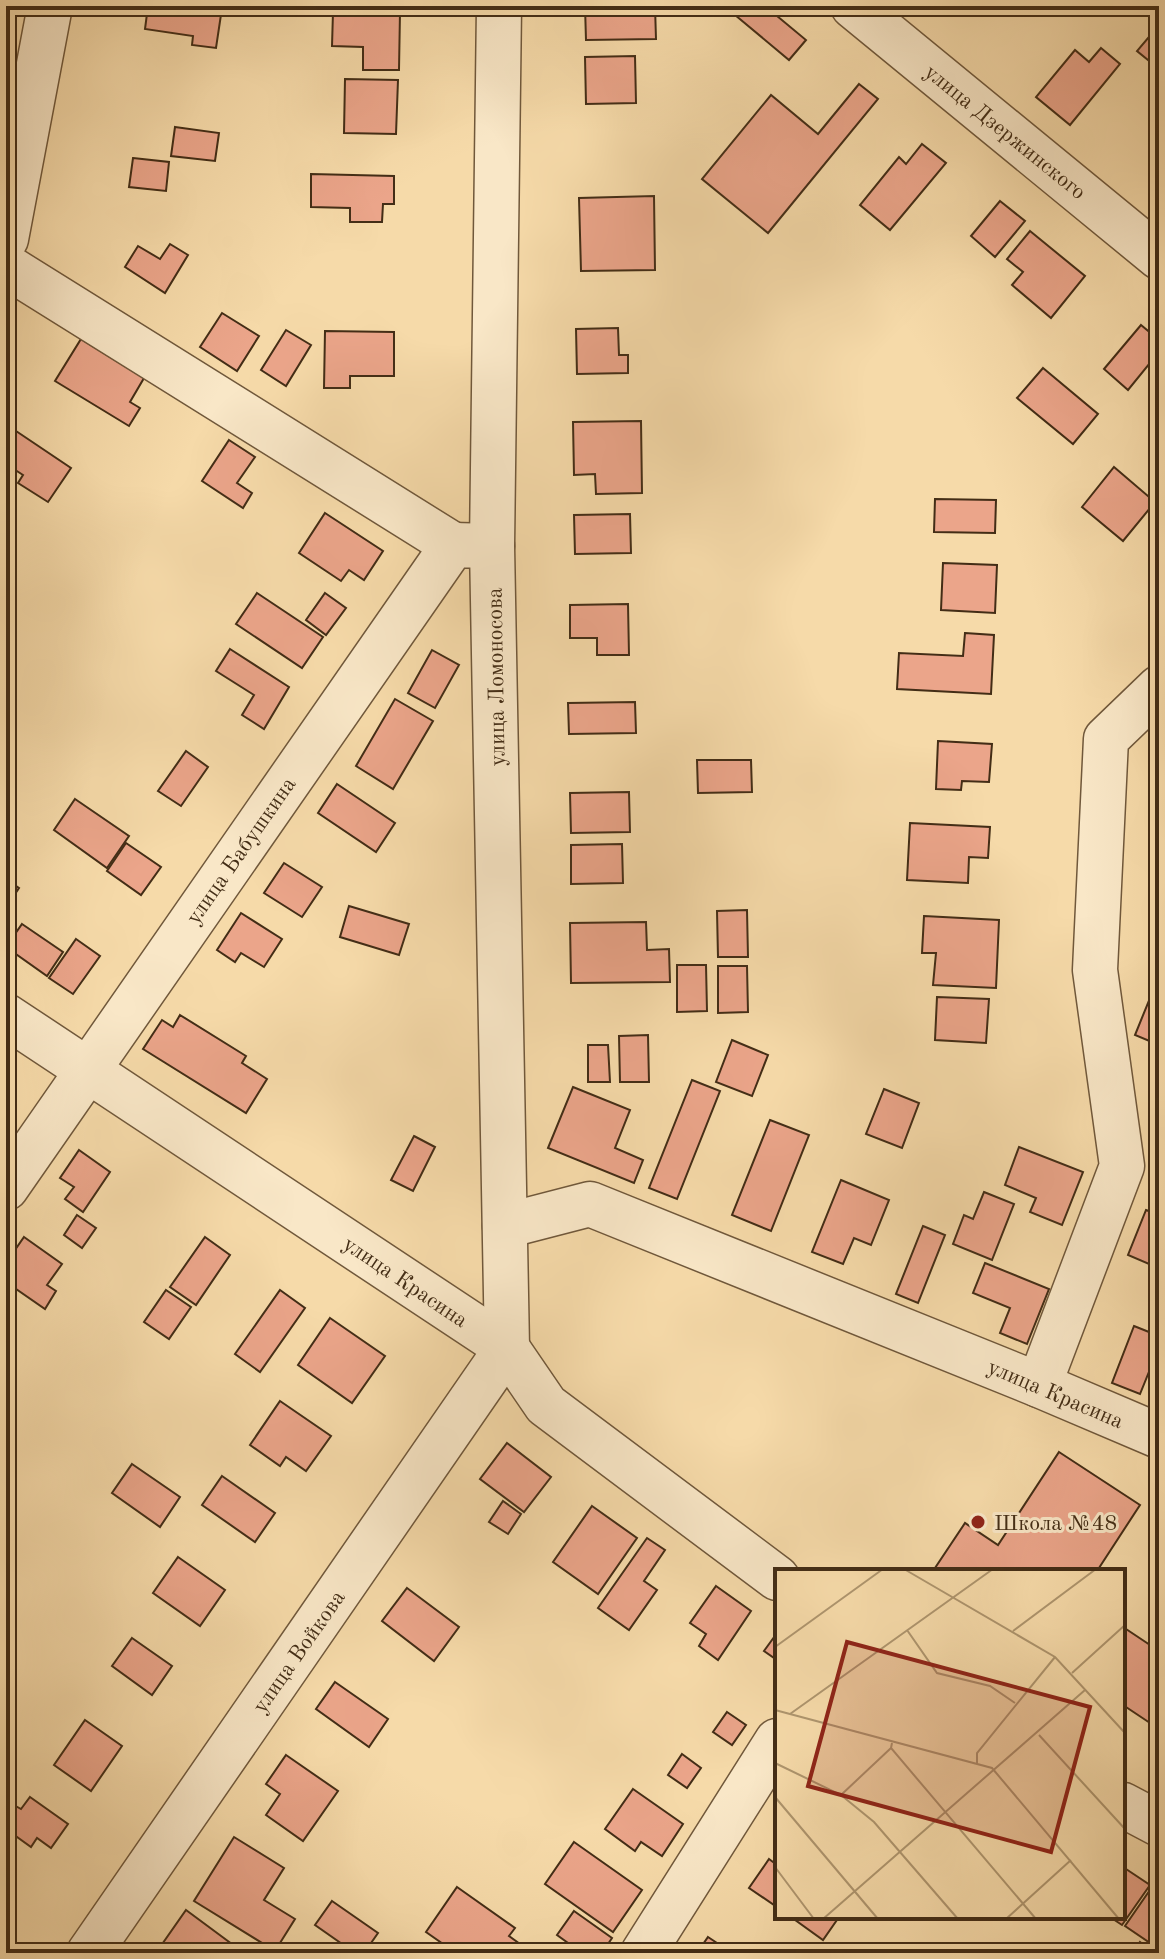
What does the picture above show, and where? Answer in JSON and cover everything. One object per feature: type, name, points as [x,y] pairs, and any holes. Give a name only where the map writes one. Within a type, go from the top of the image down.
[{"type":"street","points":[[6,239],[50,6]]},
{"type":"street","name":"улица Ломоносова","points":[[499,6],[473,546],[505,1226],[507,1348]]},
{"type":"street","name":"улица Дзержинского","points":[[853,6],[1159,257]]},
{"type":"street","points":[[6,266],[473,546]]},
{"type":"street","name":"улица Бабушкина","points":[[6,1188],[88,1068],[473,546]]},
{"type":"street","points":[[1039,1385],[1122,1166],[1095,970],[1106,739],[1159,688]]},
{"type":"street","name":"улица Красина","points":[[6,1016],[507,1348],[546,1405],[775,1577]]},
{"type":"street","name":"улица Красина","points":[[505,1226],[590,1204],[1159,1436]]},
{"type":"street","name":"улица Войкова","points":[[89,1953],[507,1348]]},
{"type":"street","points":[[643,1953],[775,1744]]},
{"type":"street","points":[[1125,1806],[1159,1824]]},
{"type":"building","points":[[148,6],[222,8],[216,48],[192,45],[193,36],[145,29]]},
{"type":"building","points":[[585,6],[655,6],[656,39],[586,40]]},
{"type":"building","points":[[733,6],[765,6],[806,40],[789,60],[729,10]]},
{"type":"building","points":[[333,12],[400,12],[399,70],[363,70],[363,47],[332,46]]},
{"type":"building","points":[[1159,25],[1159,69],[1137,51]]},
{"type":"building","points":[[1101,48],[1120,64],[1070,125],[1036,97],[1075,50],[1089,62]]},
{"type":"building","points":[[635,56],[636,103],[586,104],[585,57]]},
{"type":"building","points":[[345,79],[398,80],[396,134],[344,133]]},
{"type":"building","points":[[859,84],[878,99],[768,233],[702,179],[771,95],[818,134]]},
{"type":"building","points":[[175,127],[219,133],[215,161],[171,156]]},
{"type":"building","points":[[922,144],[946,163],[890,230],[860,205],[899,157],[906,164]]},
{"type":"building","points":[[133,158],[169,162],[166,191],[129,187]]},
{"type":"building","points":[[311,174],[394,176],[394,204],[383,204],[382,222],[350,222],[350,208],[311,207]]},
{"type":"building","points":[[654,196],[655,270],[581,271],[579,198]]},
{"type":"building","points":[[1000,201],[1025,221],[995,257],[971,236]]},
{"type":"building","points":[[1030,231],[1085,276],[1051,318],[1012,285],[1023,272],[1007,259]]},
{"type":"building","points":[[170,244],[188,255],[165,293],[125,267],[138,246],[160,259]]},
{"type":"building","points":[[222,313],[259,336],[237,371],[200,347]]},
{"type":"building","points":[[1141,325],[1159,340],[1159,352],[1128,390],[1104,369]]},
{"type":"building","points":[[618,328],[619,355],[628,355],[628,373],[577,374],[576,329]]},
{"type":"building","points":[[286,330],[311,345],[286,386],[261,370]]},
{"type":"building","points":[[325,331],[394,332],[394,376],[350,376],[350,388],[324,388]]},
{"type":"building","points":[[81,339],[144,378],[130,402],[140,408],[129,426],[55,381]]},
{"type":"building","points":[[1043,368],[1098,414],[1073,444],[1017,398]]},
{"type":"building","points":[[641,421],[642,493],[596,494],[595,474],[574,475],[573,422]]},
{"type":"building","points":[[16,431],[71,468],[48,502],[18,483],[23,475],[6,464],[6,446]]},
{"type":"building","points":[[229,440],[255,457],[237,483],[252,493],[243,508],[202,481]]},
{"type":"building","points":[[1114,467],[1155,502],[1123,541],[1082,507]]},
{"type":"building","points":[[935,499],[996,500],[995,533],[934,532]]},
{"type":"building","points":[[325,513],[383,551],[364,580],[349,570],[341,581],[299,553]]},
{"type":"building","points":[[630,514],[631,553],[575,554],[574,515]]},
{"type":"building","points":[[943,563],[997,565],[995,613],[941,610]]},
{"type":"building","points":[[257,593],[323,637],[302,668],[236,624]]},
{"type":"building","points":[[325,593],[346,608],[326,635],[306,620]]},
{"type":"building","points":[[628,604],[629,655],[597,655],[597,638],[570,638],[570,605]]},
{"type":"building","points":[[965,633],[994,635],[991,694],[897,689],[899,653],[963,656]]},
{"type":"building","points":[[230,649],[289,687],[264,729],[242,715],[254,695],[216,671]]},
{"type":"building","points":[[432,650],[459,665],[435,708],[408,693]]},
{"type":"building","points":[[395,699],[433,721],[393,789],[356,766]]},
{"type":"building","points":[[635,702],[636,733],[569,734],[568,703]]},
{"type":"building","points":[[938,741],[992,744],[989,782],[962,781],[961,790],[936,789]]},
{"type":"building","points":[[186,751],[208,767],[181,806],[158,791]]},
{"type":"building","points":[[697,760],[751,760],[752,792],[698,793]]},
{"type":"building","points":[[337,784],[395,823],[376,852],[318,813]]},
{"type":"building","points":[[629,792],[630,832],[571,833],[570,793]]},
{"type":"building","points":[[75,799],[129,836],[107,868],[54,830]]},
{"type":"building","points":[[910,823],[990,827],[988,858],[969,857],[968,883],[907,880]]},
{"type":"building","points":[[126,843],[161,867],[141,895],[107,871]]},
{"type":"building","points":[[622,844],[623,883],[571,884],[571,845]]},
{"type":"building","points":[[284,863],[322,887],[302,917],[264,893]]},
{"type":"building","points":[[6,879],[19,888],[6,908]]},
{"type":"building","points":[[349,906],[409,924],[399,955],[340,937]]},
{"type":"building","points":[[747,910],[748,957],[718,957],[717,911]]},
{"type":"building","points":[[241,913],[282,939],[264,967],[241,953],[235,962],[217,950]]},
{"type":"building","points":[[924,916],[999,920],[996,988],[933,985],[936,953],[922,953]]},
{"type":"building","points":[[646,922],[647,950],[669,949],[670,982],[571,983],[570,923]]},
{"type":"building","points":[[22,924],[63,952],[47,976],[6,947]]},
{"type":"building","points":[[76,939],[100,956],[73,994],[49,978]]},
{"type":"building","points":[[677,965],[706,965],[707,1011],[677,1012]]},
{"type":"building","points":[[718,966],[747,966],[748,1012],[718,1013]]},
{"type":"building","points":[[937,997],[989,999],[986,1043],[935,1040]]},
{"type":"building","points":[[1150,998],[1159,1002],[1159,1045],[1135,1035]]},
{"type":"building","points":[[180,1015],[246,1056],[242,1063],[267,1079],[246,1113],[143,1049],[162,1020],[173,1027]]},
{"type":"building","points":[[648,1035],[649,1082],[620,1082],[619,1036]]},
{"type":"building","points":[[732,1040],[768,1055],[752,1096],[716,1082]]},
{"type":"building","points":[[588,1045],[608,1045],[610,1082],[588,1082]]},
{"type":"building","points":[[692,1080],[720,1091],[677,1199],[649,1188]]},
{"type":"building","points":[[573,1087],[630,1110],[615,1148],[643,1160],[634,1183],[548,1148]]},
{"type":"building","points":[[884,1089],[919,1103],[902,1148],[866,1134]]},
{"type":"building","points":[[770,1120],[809,1135],[771,1231],[732,1215]]},
{"type":"building","points":[[414,1136],[435,1147],[413,1191],[391,1180]]},
{"type":"building","points":[[1019,1147],[1083,1172],[1062,1225],[1030,1212],[1036,1198],[1005,1185]]},
{"type":"building","points":[[79,1150],[110,1172],[83,1212],[65,1199],[74,1187],[60,1178]]},
{"type":"building","points":[[841,1180],[889,1200],[871,1245],[854,1238],[843,1264],[812,1252]]},
{"type":"building","points":[[984,1192],[1014,1204],[992,1260],[953,1244],[964,1215],[973,1219]]},
{"type":"building","points":[[1146,1210],[1159,1215],[1159,1260],[1156,1267],[1128,1255]]},
{"type":"building","points":[[77,1215],[96,1228],[82,1248],[64,1235]]},
{"type":"building","points":[[923,1226],[945,1235],[918,1303],[896,1294]]},
{"type":"building","points":[[24,1237],[62,1264],[47,1285],[56,1291],[45,1309],[6,1282],[6,1263]]},
{"type":"building","points":[[205,1237],[230,1255],[196,1305],[170,1287]]},
{"type":"building","points":[[985,1263],[1049,1289],[1027,1344],[1000,1333],[1010,1308],[973,1293]]},
{"type":"building","points":[[166,1290],[191,1307],[169,1339],[144,1322]]},
{"type":"building","points":[[280,1290],[305,1308],[260,1372],[235,1354]]},
{"type":"building","points":[[330,1318],[385,1356],[352,1403],[298,1365]]},
{"type":"building","points":[[1134,1326],[1159,1336],[1159,1347],[1140,1394],[1112,1383]]},
{"type":"building","points":[[280,1401],[331,1436],[306,1471],[286,1457],[280,1466],[250,1445]]},
{"type":"building","points":[[507,1443],[551,1477],[524,1512],[480,1479]]},
{"type":"building","points":[[1059,1452],[1140,1505],[1098,1569],[934,1569],[965,1523],[998,1545]]},
{"type":"building","points":[[132,1464],[180,1497],[160,1527],[112,1493]]},
{"type":"building","points":[[222,1476],[275,1513],[255,1542],[202,1505]]},
{"type":"building","points":[[503,1501],[521,1514],[508,1534],[489,1522]]},
{"type":"building","points":[[592,1506],[637,1538],[598,1594],[553,1562]]},
{"type":"building","points":[[647,1538],[665,1550],[644,1581],[657,1590],[629,1630],[598,1608]]},
{"type":"building","points":[[178,1557],[225,1590],[200,1626],[153,1593]]},
{"type":"building","points":[[716,1586],[751,1611],[718,1660],[699,1646],[706,1634],[690,1623]]},
{"type":"building","points":[[407,1588],[459,1627],[434,1661],[382,1621]]},
{"type":"building","points":[[1125,1628],[1159,1651],[1159,1729],[1125,1706]]},
{"type":"building","points":[[775,1636],[775,1659],[764,1651]]},
{"type":"building","points":[[132,1638],[172,1666],[152,1695],[112,1666]]},
{"type":"building","points":[[335,1682],[388,1719],[369,1747],[316,1709]]},
{"type":"building","points":[[727,1712],[746,1725],[732,1745],[713,1732]]},
{"type":"building","points":[[85,1720],[122,1746],[91,1791],[54,1765]]},
{"type":"building","points":[[682,1754],[701,1768],[687,1788],[668,1775]]},
{"type":"building","points":[[286,1755],[338,1791],[303,1841],[266,1815],[280,1794],[266,1784]]},
{"type":"building","points":[[633,1789],[683,1824],[662,1856],[641,1842],[635,1851],[605,1829]]},
{"type":"building","points":[[30,1797],[68,1824],[51,1848],[37,1838],[31,1847],[6,1829],[6,1813],[12,1804],[21,1809]]},
{"type":"building","points":[[234,1837],[284,1868],[264,1900],[295,1919],[275,1951],[194,1901]]},
{"type":"building","points":[[574,1842],[642,1890],[613,1932],[545,1884]]},
{"type":"building","points":[[769,1859],[775,1864],[775,1906],[749,1888]]},
{"type":"building","points":[[1125,1868],[1150,1885],[1122,1925],[1113,1919],[1125,1919]]},
{"type":"building","points":[[457,1887],[515,1928],[509,1936],[520,1944],[514,1953],[456,1953],[426,1932]]},
{"type":"building","points":[[1152,1887],[1159,1891],[1159,1949],[1125,1926]]},
{"type":"building","points":[[332,1901],[378,1933],[364,1953],[355,1953],[315,1925]]},
{"type":"building","points":[[186,1910],[244,1953],[162,1953],[158,1950]]},
{"type":"building","points":[[574,1911],[612,1938],[602,1953],[582,1953],[557,1935]]},
{"type":"building","points":[[794,1919],[838,1919],[823,1940]]},
{"type":"building","points":[[708,1937],[732,1953],[697,1953]]},
{"type":"building","points":[[1140,1942],[1156,1953],[1132,1953]]},
{"type":"place","name":"Школа №48","points":[[978,1522]]}]
